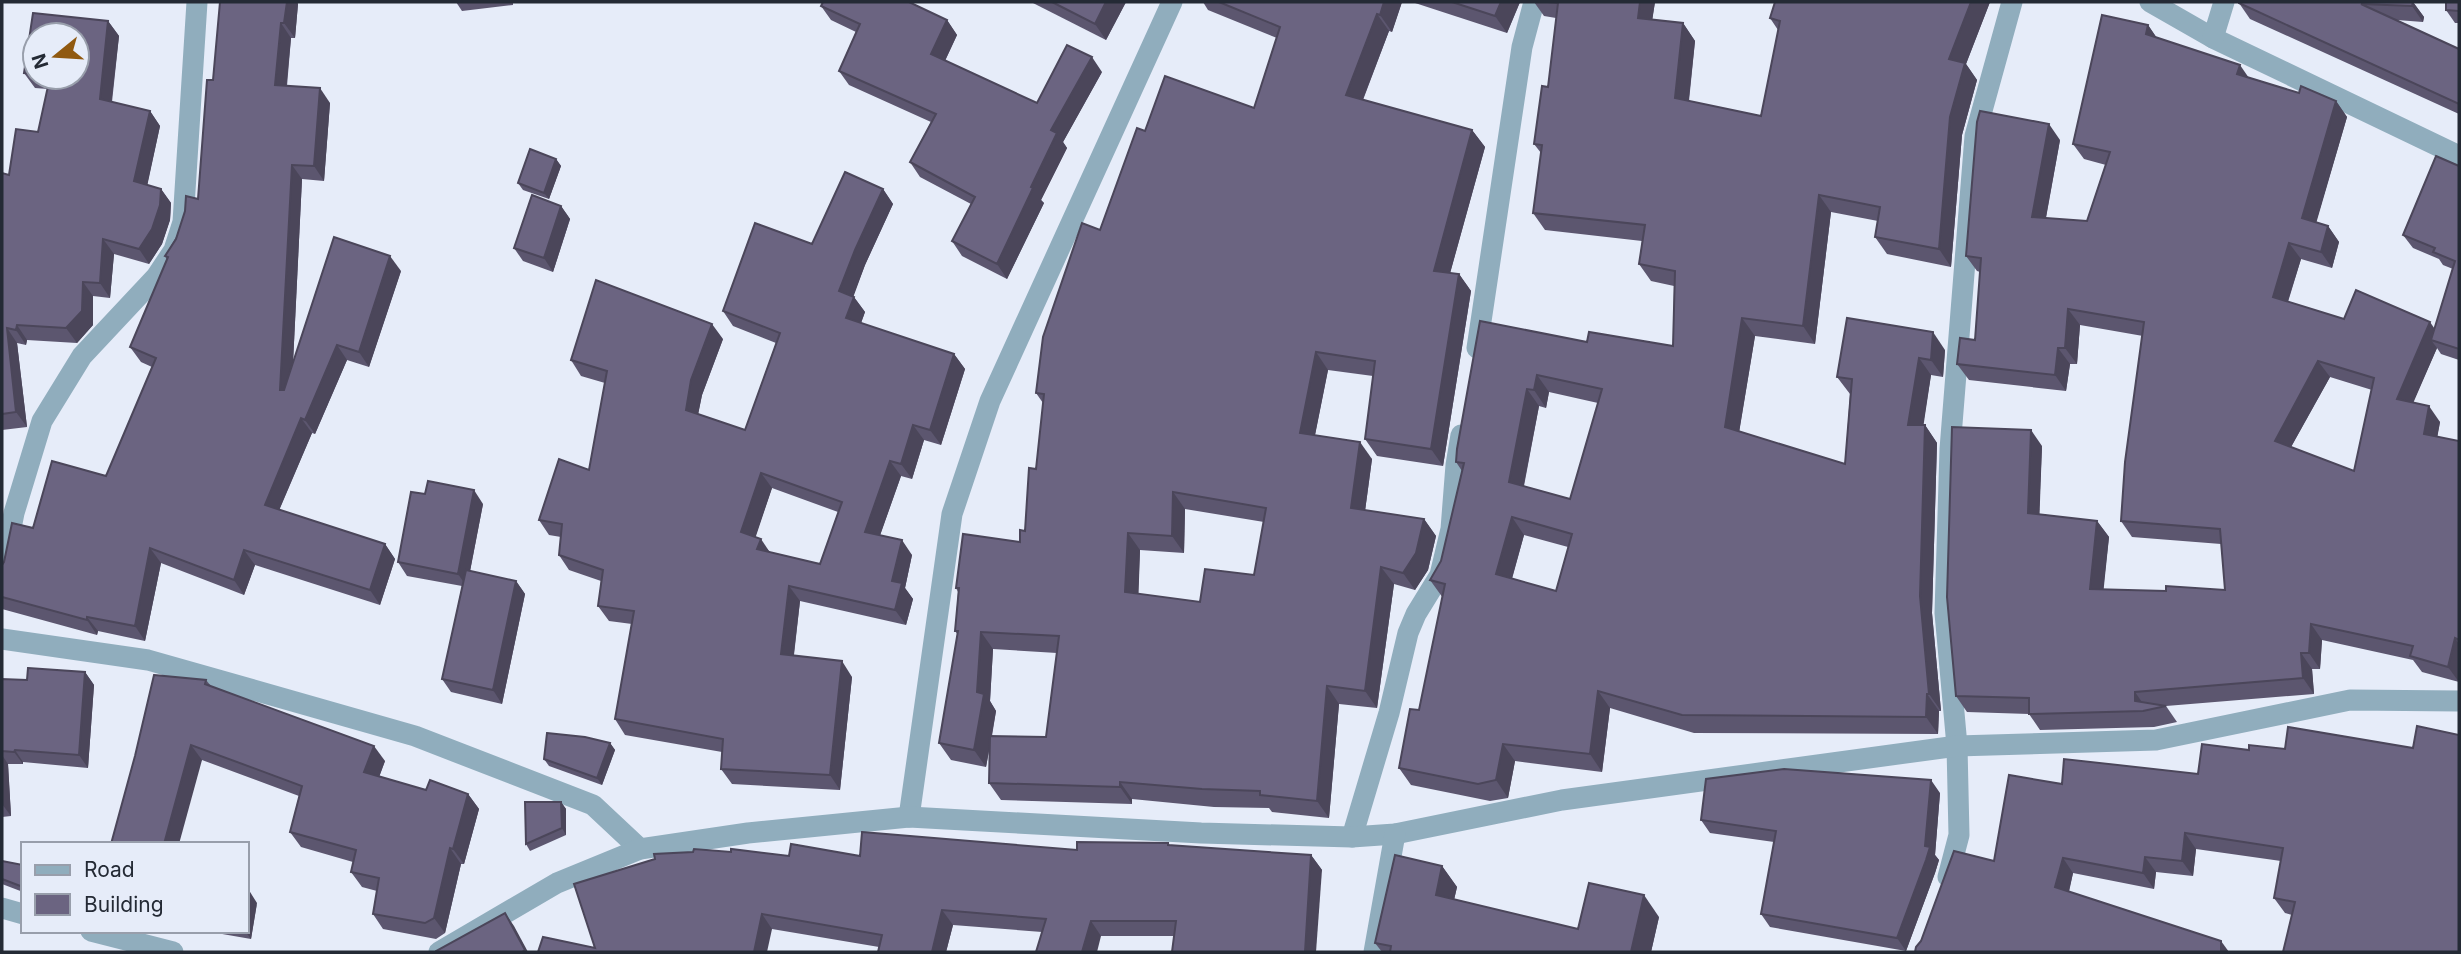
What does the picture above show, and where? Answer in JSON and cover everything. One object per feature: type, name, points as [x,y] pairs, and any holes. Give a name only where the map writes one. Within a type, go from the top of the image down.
[{"type":"street","points":[[2,574],[14,513],[42,421],[82,356],[156,277],[174,250],[183,222],[197,2]]},
{"type":"street","points":[[909,817],[951,514],[990,401],[1172,2]]},
{"type":"street","points":[[1474,366],[1521,47],[1534,2]]},
{"type":"street","points":[[1940,900],[1959,835],[1957,746],[1945,612],[1950,449],[1975,136],[2012,2]]},
{"type":"street","points":[[2150,2],[2213,38],[2459,156]]},
{"type":"street","points":[[2213,38],[2224,2]]},
{"type":"street","points":[[1352,837],[1389,713],[1408,633],[1416,614],[1440,575],[1451,529],[1456,465],[1465,416]]},
{"type":"street","points":[[2,639],[148,660],[415,736],[593,805],[640,849]]},
{"type":"street","points":[[439,952],[557,883],[640,849],[748,833],[909,817],[1201,833],[1352,837],[1395,834],[1562,800],[1957,746],[2156,740],[2350,700],[2459,701]]},
{"type":"street","points":[[1374,952],[1395,834]]},
{"type":"street","points":[[2,908],[21,913]]},
{"type":"street","points":[[99,933],[173,952]]},
{"type":"building","points":[[220,2],[287,2],[284,23],[281,23],[275,85],[320,88],[314,166],[292,165],[280,390],[284,390],[334,237],[390,256],[359,352],[337,345],[305,420],[301,418],[265,505],[385,544],[370,590],[244,550],[234,580],[150,548],[135,626],[87,617],[87,620],[2,597],[2,565],[12,523],[33,528],[52,461],[106,476],[156,358],[130,347],[168,257],[165,256],[176,239],[185,211],[186,196],[198,199],[207,80],[213,80]]},
{"type":"building","points":[[823,2],[909,2],[947,20],[931,54],[1037,103],[1067,45],[1092,57],[1051,130],[1057,133],[997,264],[952,241],[975,197],[910,162],[936,114],[839,71],[860,24],[821,6]]},
{"type":"building","points":[[1052,2],[1106,2],[1095,24]]},
{"type":"building","points":[[1219,2],[1384,2],[1346,95],[1472,130],[1434,271],[1459,274],[1431,449],[1365,439],[1375,361],[1316,352],[1300,433],[1360,442],[1351,508],[1424,519],[1416,553],[1403,573],[1381,567],[1365,691],[1327,686],[1317,801],[1260,795],[1260,791],[1120,782],[1120,787],[989,783],[990,736],[1046,737],[1059,636],[981,632],[977,692],[984,694],[974,750],[939,743],[958,631],[955,631],[959,588],[956,588],[963,534],[1020,542],[1020,530],[1025,531],[1029,468],[1036,469],[1044,394],[1036,393],[1043,337],[1082,223],[1100,230],[1137,128],[1145,131],[1165,76],[1254,108],[1280,27]],"holes":[[[1173,492],[1266,508],[1254,575],[1205,569],[1200,602],[1125,592],[1128,533],[1172,536]]]},
{"type":"building","points":[[1452,2],[1501,2],[1495,16]]},
{"type":"building","points":[[1548,2],[1640,2],[1638,18],[1683,23],[1675,98],[1761,116],[1780,21],[1770,18],[1775,2],[1971,2],[1949,59],[1965,63],[1950,117],[1939,249],[1875,237],[1880,207],[1819,195],[1803,326],[1742,318],[1725,427],[1845,464],[1852,379],[1837,377],[1847,318],[1933,332],[1931,360],[1919,358],[1908,425],[1925,425],[1920,596],[1929,694],[1926,717],[1682,715],[1598,691],[1590,754],[1503,744],[1496,780],[1478,784],[1399,768],[1410,709],[1419,710],[1445,584],[1430,580],[1441,561],[1464,463],[1456,462],[1457,449],[1480,321],[1587,342],[1589,332],[1673,346],[1675,271],[1639,264],[1645,225],[1533,213],[1542,145],[1534,144],[1542,86],[1548,87],[1558,3]],"holes":[[[1537,375],[1602,389],[1570,499],[1509,482],[1527,389],[1534,390]],[[1512,517],[1572,534],[1556,591],[1496,574]]]},
{"type":"building","points":[[2413,2],[2412,6],[2361,4],[2459,49],[2459,104],[2239,3]]},
{"type":"building","points":[[2446,2],[2459,2],[2459,11],[2446,10]]},
{"type":"building","points":[[33,13],[108,21],[100,99],[150,111],[134,181],[161,189],[160,205],[152,229],[139,249],[103,239],[100,283],[83,282],[82,311],[66,328],[17,325],[16,330],[7,328],[16,412],[2,414],[2,173],[9,175],[16,129],[38,132],[47,91],[91,91],[91,21],[32,21]]},
{"type":"building","points":[[2102,15],[2148,25],[2146,34],[2240,65],[2237,74],[2299,93],[2301,86],[2336,101],[2302,218],[2328,226],[2321,252],[2289,243],[2273,297],[2344,319],[2356,290],[2430,322],[2397,399],[2429,406],[2424,434],[2459,441],[2459,640],[2455,638],[2448,667],[2410,656],[2413,646],[2311,624],[2309,653],[2301,653],[2303,678],[2135,692],[2135,701],[2166,706],[2143,711],[2029,714],[2029,698],[1956,696],[1947,597],[1952,427],[2031,430],[2028,513],[2097,521],[2090,589],[2166,591],[2166,586],[2225,590],[2220,529],[2121,521],[2125,462],[2144,322],[2068,309],[2065,348],[2058,348],[2055,375],[1957,364],[1960,338],[1975,340],[1981,258],[1966,256],[1980,111],[2049,124],[2032,217],[2087,221],[2110,152],[2073,144]],"holes":[[[2318,361],[2374,378],[2354,471],[2275,441]]]},
{"type":"building","points":[[530,149],[556,159],[544,193],[518,183]]},
{"type":"building","points":[[2436,156],[2459,166],[2459,349],[2431,340],[2455,261],[2433,252],[2435,248],[2403,235]]},
{"type":"building","points":[[845,172],[883,189],[839,291],[854,297],[846,318],[954,354],[930,430],[913,425],[901,464],[890,461],[865,532],[902,540],[892,581],[902,583],[895,610],[789,586],[781,654],[842,661],[830,775],[721,769],[723,739],[615,719],[634,611],[598,606],[603,570],[559,555],[562,524],[539,520],[559,459],[589,470],[607,371],[571,360],[596,280],[712,324],[691,380],[686,410],[745,430],[780,333],[723,311],[755,223],[812,244]],"holes":[[[761,473],[842,502],[820,564],[757,549],[761,539],[741,532]]]},
{"type":"building","points":[[532,195],[561,206],[544,258],[514,248]]},
{"type":"building","points":[[428,481],[474,490],[458,574],[398,562],[411,492],[425,494]]},
{"type":"building","points":[[466,570],[516,581],[493,690],[442,679]]},
{"type":"building","points":[[28,668],[85,672],[79,755],[2,751],[2,679],[27,680]]},
{"type":"building","points":[[154,675],[206,680],[205,684],[374,746],[364,772],[426,790],[430,780],[468,794],[453,849],[450,848],[434,918],[425,923],[373,914],[379,878],[351,872],[356,850],[290,832],[302,786],[191,745],[165,842],[112,842]]},
{"type":"building","points":[[2417,726],[2459,735],[2459,952],[2283,952],[2295,902],[2274,898],[2283,848],[2185,833],[2182,861],[2145,857],[2143,873],[2063,858],[2055,887],[2221,941],[2221,952],[1915,952],[1954,851],[1994,861],[2009,775],[2062,784],[2064,759],[2198,774],[2202,744],[2249,750],[2249,745],[2285,749],[2288,727],[2413,748]]},
{"type":"building","points":[[547,733],[610,743],[597,778],[544,759]]},
{"type":"building","points":[[1784,769],[1931,780],[1925,846],[1930,847],[1897,938],[1761,914],[1776,831],[1701,820],[1706,779]]},
{"type":"building","points":[[525,802],[561,802],[562,828],[526,844]]},
{"type":"building","points":[[862,832],[1077,850],[1077,842],[1168,843],[1311,855],[1305,952],[1172,952],[1176,921],[1091,921],[1082,952],[1036,952],[1046,919],[942,910],[932,952],[878,952],[882,935],[762,914],[754,952],[538,952],[543,937],[595,948],[574,884],[655,859],[654,854],[693,852],[694,849],[731,852],[731,849],[789,856],[791,844],[860,856]]},
{"type":"building","points":[[1395,855],[1442,866],[1436,895],[1578,929],[1589,883],[1644,895],[1631,952],[1390,952],[1391,946],[1375,943]]},
{"type":"building","points":[[2,861],[21,865],[21,886],[2,879]]},
{"type":"building","points":[[505,913],[525,950],[522,952],[436,952],[436,951]]}]
